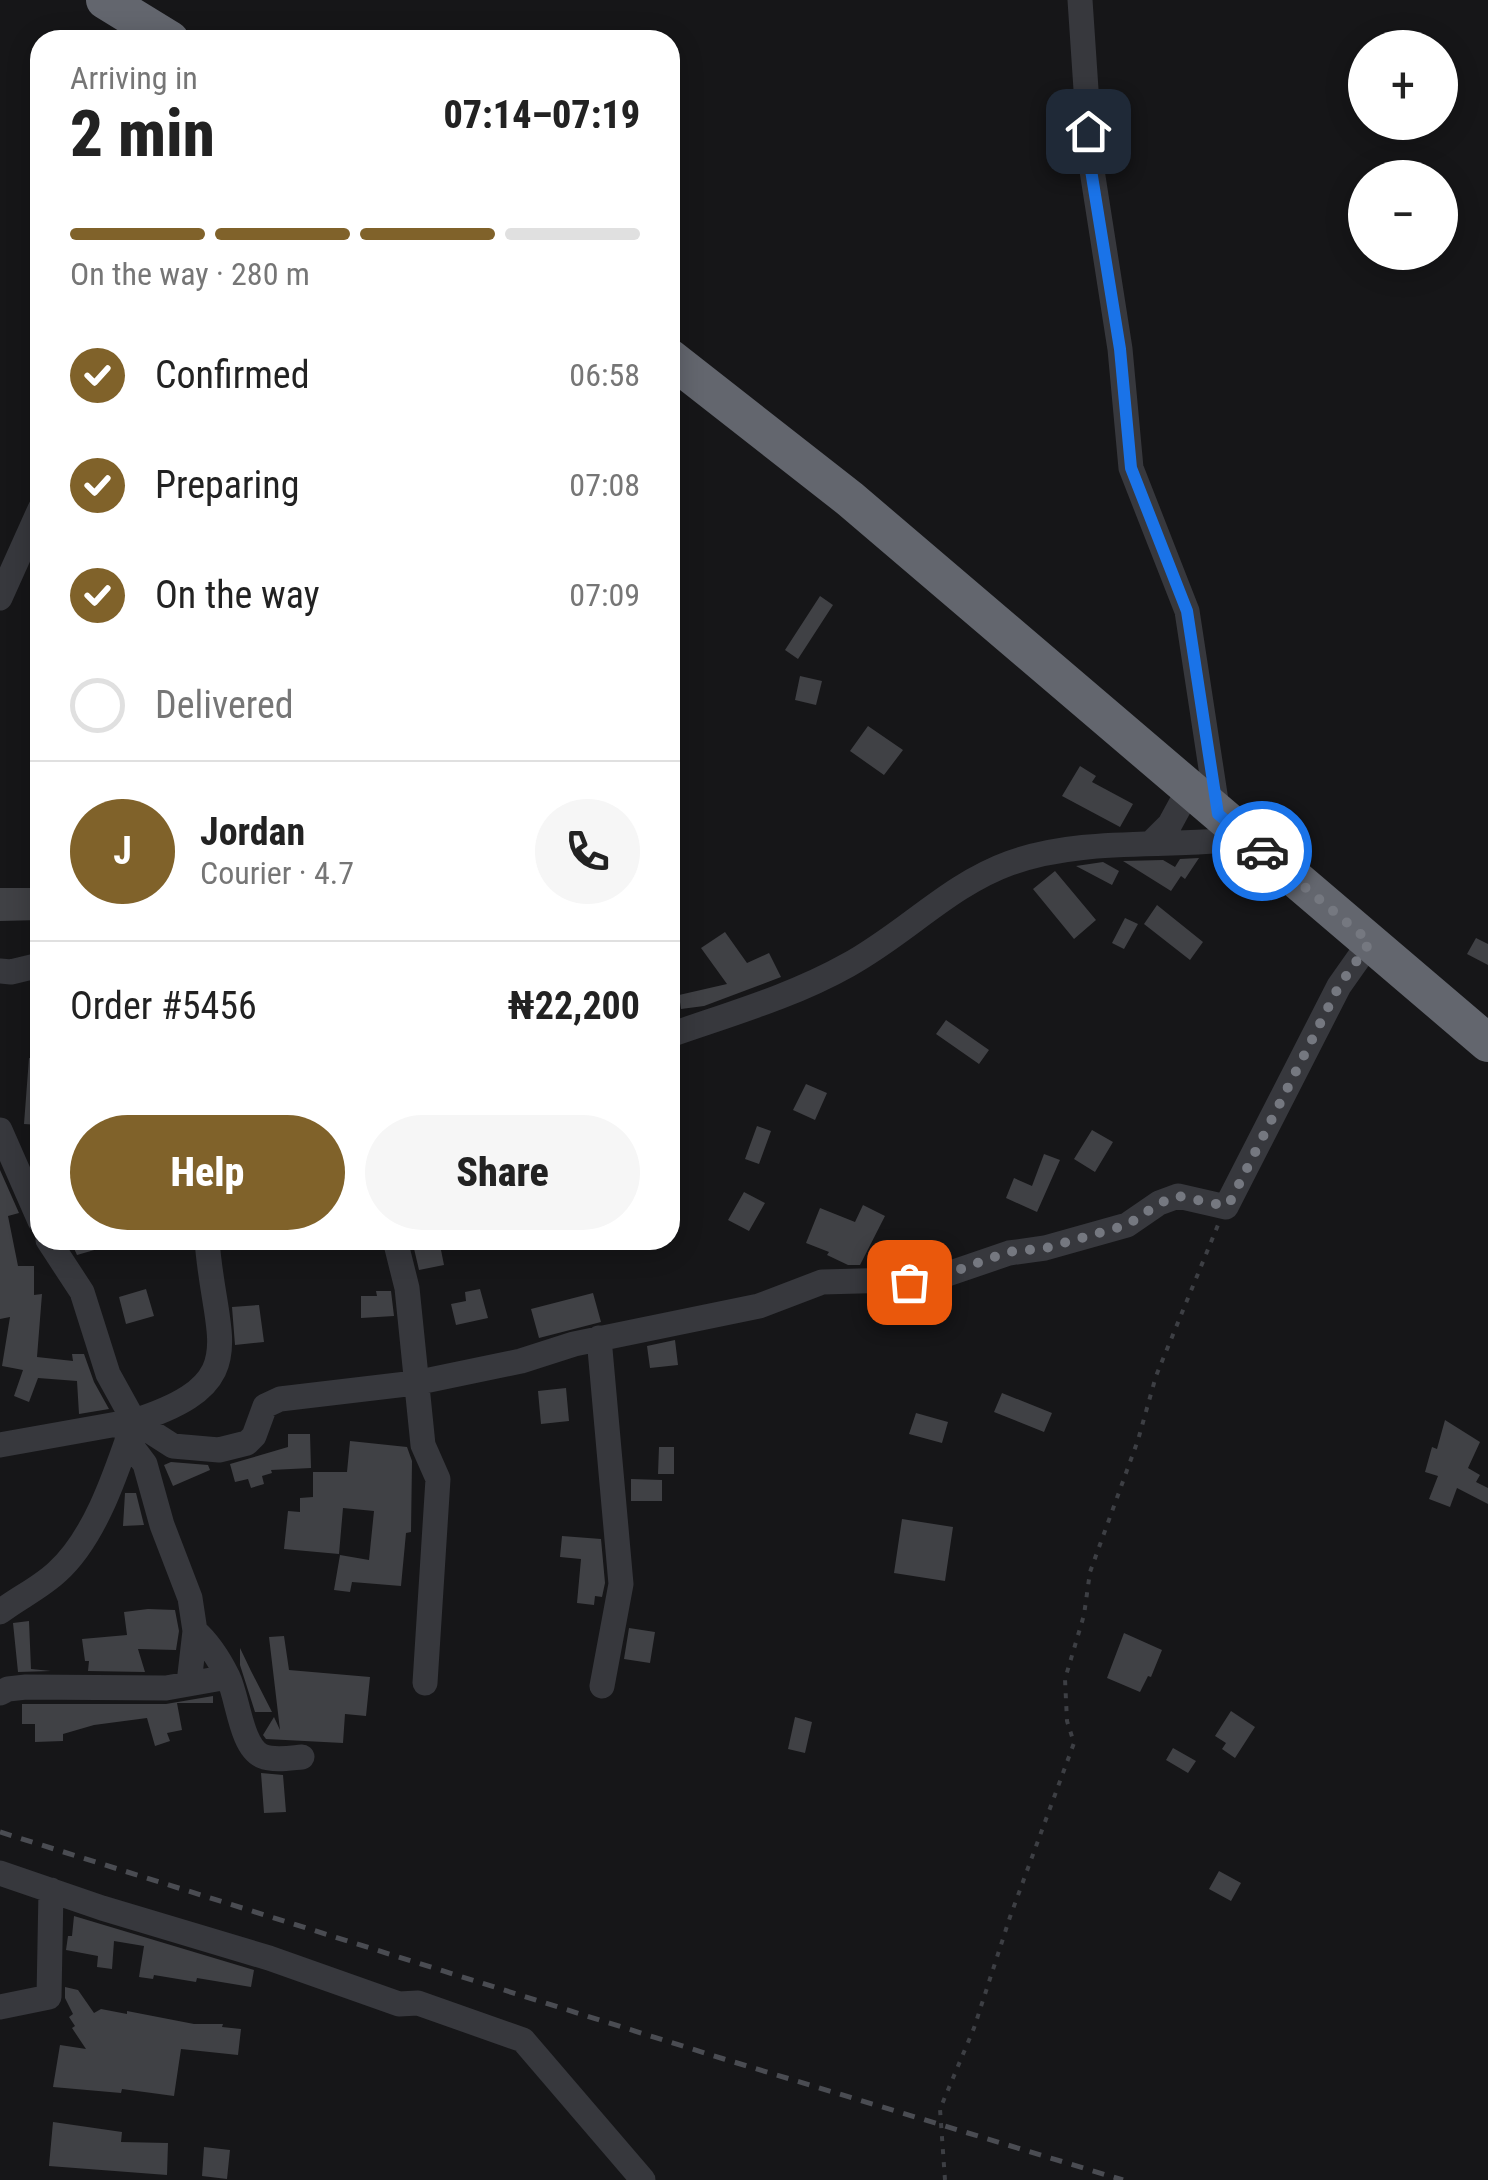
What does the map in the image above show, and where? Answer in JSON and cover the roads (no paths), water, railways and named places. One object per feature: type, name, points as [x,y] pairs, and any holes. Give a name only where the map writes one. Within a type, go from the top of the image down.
[{"type":"highway","points":[[105,0],[154,30]]},
{"type":"highway","points":[[680,366],[850,498],[1488,1043]]},
{"type":"street","points":[[680,1032],[806,986],[851,964],[971,880],[1013,862],[1070,850],[1151,843],[1203,844],[1232,826],[1187,611],[1131,468],[1120,349],[1090,164],[1080,0]]},
{"type":"street","points":[[0,598],[30,531]]},
{"type":"street","points":[[1151,843],[1170,824],[1189,789]]},
{"type":"street","points":[[130,1431],[173,1446],[219,1450],[248,1443],[265,1406],[280,1399],[415,1383],[522,1362],[598,1338],[758,1306],[822,1282],[933,1279],[1008,1252],[1046,1248],[1127,1225],[1178,1196],[1226,1206],[1339,986],[1370,942]]},
{"type":"street","points":[[0,971],[30,967]]},
{"type":"street","points":[[0,1130],[30,1198]]},
{"type":"street","points":[[55,1250],[82,1292],[190,1598],[195,1631],[189,1682]]},
{"type":"street","points":[[0,1444],[130,1431],[197,1394],[212,1376],[220,1354],[220,1326],[209,1250]]},
{"type":"street","points":[[398,1250],[407,1288],[423,1445],[438,1479],[426,1684]]},
{"type":"street","points":[[598,1338],[621,1584],[602,1686]]},
{"type":"street","points":[[0,1612],[58,1571],[68,1558],[103,1504],[130,1431]]},
{"type":"street","points":[[195,1631],[228,1677],[248,1744],[260,1756],[302,1757]]},
{"type":"street","points":[[0,1694],[8,1688],[26,1686],[166,1688],[228,1677]]},
{"type":"street","points":[[0,1873],[269,1958],[399,2004],[418,2003],[522,2040],[643,2180]]},
{"type":"street","points":[[0,2007],[49,1997],[51,1890]]},
{"type":"railway","points":[[0,1832],[1123,2180]]}]
